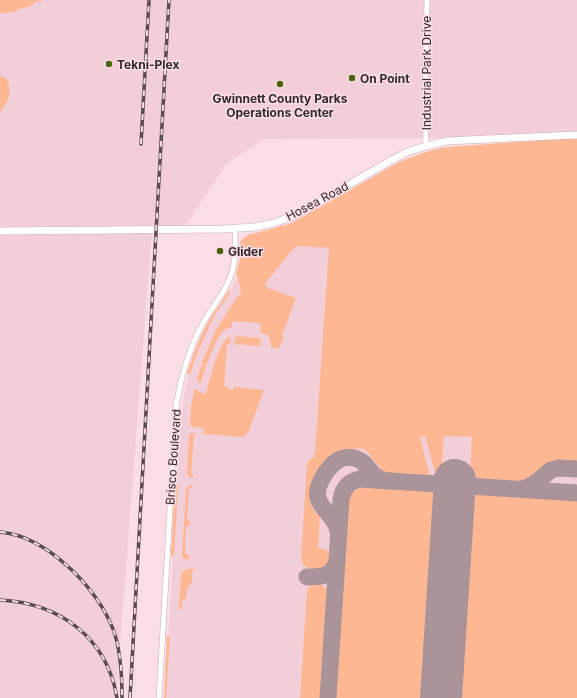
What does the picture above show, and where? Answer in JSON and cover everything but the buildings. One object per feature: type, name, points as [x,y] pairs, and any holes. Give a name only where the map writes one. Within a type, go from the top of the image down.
[{"type":"street","name":"Industrial Park Drive","points":[[426,146],[425,90],[427,0]]},
{"type":"street","name":"Hosea Road","points":[[0,231],[235,229],[255,227],[274,223],[298,214],[390,161],[407,152],[426,146],[447,141],[577,136]]},
{"type":"street","name":"Brisco Boulevard","points":[[159,698],[177,400],[183,371],[194,342],[202,325],[227,284],[233,269],[236,251],[235,229]]},
{"type":"shaded area","points":[[0,0],[577,0],[577,137],[264,139],[226,164],[184,228],[152,229],[116,698],[0,698]]},
{"type":"shaded area","points":[[0,0],[44,0],[39,2],[35,1],[32,6],[22,8],[14,12],[0,13]]},
{"type":"shaded area","points":[[0,76],[6,78],[10,92],[8,100],[0,113]]},
{"type":"shaded area","points":[[577,138],[577,463],[551,461],[526,484],[471,480],[472,437],[444,436],[441,478],[436,476],[425,436],[420,437],[430,477],[385,474],[365,449],[346,451],[330,460],[323,467],[314,483],[312,492],[312,508],[320,517],[318,548],[327,550],[332,557],[332,560],[328,567],[322,572],[316,572],[306,567],[301,559],[307,464],[311,458],[314,457],[315,452],[329,248],[297,246],[265,284],[266,287],[296,298],[279,348],[271,348],[271,342],[268,336],[261,333],[260,323],[232,321],[232,327],[223,331],[217,340],[210,355],[201,382],[199,382],[197,380],[201,366],[203,365],[202,362],[216,330],[238,295],[241,295],[241,289],[236,274],[240,258],[241,240],[248,235],[289,224],[399,162],[420,154],[440,148]]},
{"type":"shaded area","points":[[577,144],[577,698],[165,698],[180,432],[184,394],[193,360],[207,328],[229,293],[238,275],[243,258]]},
{"type":"shaded area","points":[[229,289],[230,293],[216,313],[208,329],[197,353],[190,374],[187,374],[203,332]]},
{"type":"shaded area","points":[[236,336],[260,338],[261,346],[234,344]]},
{"type":"shaded area","points":[[229,337],[231,338],[230,344],[227,344],[224,386],[233,390],[234,387],[264,390],[248,433],[246,433],[245,437],[203,434],[204,428],[192,427],[190,425],[194,390],[197,389],[199,392],[206,394],[221,347]]},
{"type":"shaded area","points":[[191,433],[197,434],[194,435],[191,473],[194,477],[193,478],[189,477],[187,473],[189,436]]},
{"type":"shaded area","points":[[177,484],[174,556],[172,557],[175,485]]},
{"type":"shaded area","points":[[359,484],[428,488],[434,491],[440,499],[428,698],[334,698],[347,496],[352,488]]},
{"type":"shaded area","points":[[192,485],[192,488],[189,488],[187,519],[190,521],[190,526],[186,526],[185,554],[189,555],[187,560],[183,558],[182,555],[186,490],[188,486]]},
{"type":"shaded area","points":[[487,491],[577,497],[577,698],[456,698],[468,505],[475,494]]},
{"type":"shaded area","points":[[193,568],[192,582],[187,589],[185,600],[182,600],[182,609],[180,610],[181,575],[184,570]]},
{"type":"shaded area","points":[[316,583],[321,584],[327,590],[329,595],[322,698],[300,698],[307,591],[310,586]]},
{"type":"shaded area","points":[[167,635],[170,637],[166,698],[164,698]]},
{"type":"taxiway","points":[[338,532],[335,523],[318,498],[318,488],[329,468],[341,459],[349,457],[355,458],[361,461],[380,479],[386,481]]},
{"type":"taxiway","points":[[522,489],[534,484],[551,470],[559,468],[577,469]]},
{"type":"taxiway","points":[[328,698],[341,499],[345,488],[350,483],[360,479],[577,493]]},
{"type":"taxiway","points":[[307,577],[325,575],[332,571],[337,562]]},
{"type":"runway","points":[[441,698],[455,480]]},
{"type":"railway","points":[[141,144],[149,0]]},
{"type":"railway","points":[[130,698],[169,0]]},
{"type":"railway","points":[[0,532],[17,536],[35,543],[52,553],[68,566],[95,597],[105,613],[116,637],[122,680],[122,698]]},
{"type":"railway","points":[[0,600],[42,608],[60,616],[77,627],[91,641],[103,657],[112,676],[117,698]]},
{"type":"place","name":"Tekni-Plex","points":[[109,64]]},
{"type":"place","name":"On Point","points":[[352,78]]},
{"type":"place","name":"Gwinnett County Parks Operations Center","points":[[280,84]]},
{"type":"place","name":"Glider","points":[[220,251]]}]
